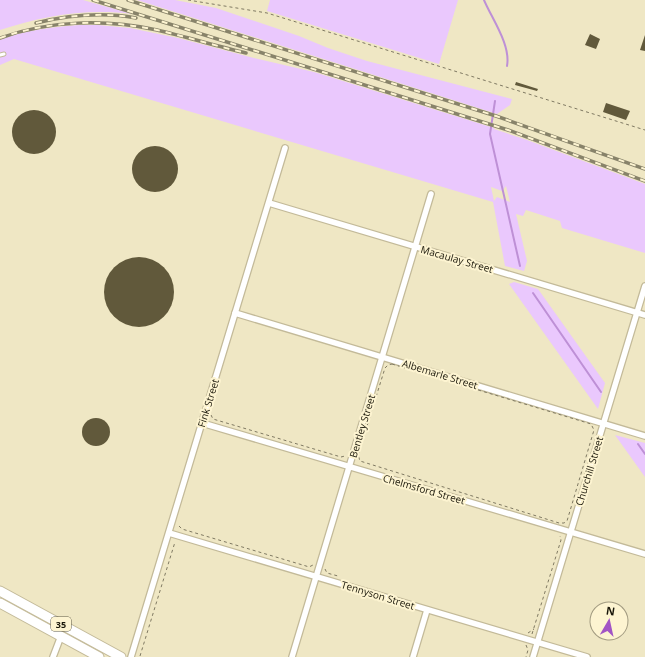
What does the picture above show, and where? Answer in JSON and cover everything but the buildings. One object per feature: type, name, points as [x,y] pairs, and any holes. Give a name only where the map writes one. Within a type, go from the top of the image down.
[{"type":"main road","name":"35","points":[[0,591],[122,657]]},
{"type":"main road","name":"35","points":[[0,603],[99,657]]},
{"type":"street","name":"Fink Street","points":[[132,657],[169,533],[205,424],[235,313],[285,148]]},
{"type":"street","name":"Bentley Street","points":[[292,657],[431,194]]},
{"type":"street","name":"Macaulay Street","points":[[269,203],[645,315]]},
{"type":"street","name":"Churchill Street","points":[[533,657],[645,286]]},
{"type":"street","name":"Albemarle Street","points":[[235,313],[645,436]]},
{"type":"street","name":"Chelmsford Street","points":[[205,424],[645,554]]},
{"type":"street","name":"Tennyson Street","points":[[169,533],[587,657]]},
{"type":"street","points":[[412,657],[427,610]]},
{"type":"street","points":[[53,657],[61,636]]},
{"type":"path","points":[[188,0],[268,13],[645,130]]},
{"type":"path","points":[[392,364],[591,424],[594,430],[566,521],[564,523],[559,523],[360,461],[358,455],[385,368],[392,364]]},
{"type":"path","points":[[205,424],[212,412]]},
{"type":"path","points":[[211,415],[214,419],[341,457],[344,457],[348,453]]},
{"type":"path","points":[[178,523],[182,530],[306,566],[311,567],[314,564]]},
{"type":"path","points":[[140,656],[179,526]]},
{"type":"path","points":[[526,657],[561,540],[558,534]]},
{"type":"path","points":[[325,566],[327,573],[344,578]]},
{"type":"path","points":[[527,633],[534,630]]},
{"type":"path","points":[[524,644],[528,650]]},
{"type":"shaded area","points":[[0,0],[83,0],[132,14],[98,12],[65,14],[0,30]]},
{"type":"shaded area","points":[[137,0],[175,0],[216,8],[367,61],[512,99],[510,105],[497,114]]},
{"type":"shaded area","points":[[270,0],[458,0],[439,64],[267,11]]},
{"type":"shaded area","points":[[80,25],[130,28],[178,38],[314,72],[494,128],[645,184],[645,253],[562,228],[560,221],[526,210],[523,216],[516,214],[527,261],[524,271],[505,266],[493,202],[14,59],[0,65],[0,40],[29,31]],"holes":[[[506,186],[510,202],[497,197],[494,201],[491,187],[502,191]]]},
{"type":"shaded area","points":[[514,282],[538,289],[605,383],[598,409],[509,284]]},
{"type":"shaded area","points":[[615,435],[645,443],[645,477]]},
{"type":"waterway","points":[[484,0],[504,41],[507,66]]},
{"type":"waterway","points":[[495,101],[490,134],[520,266]]},
{"type":"waterway","points":[[533,293],[601,392]]},
{"type":"waterway","points":[[638,444],[645,454]]},
{"type":"railway","points":[[93,0],[508,130],[645,181]]},
{"type":"railway","points":[[128,0],[496,116],[645,169]]},
{"type":"railway","points":[[36,23],[86,15],[111,15],[136,18]]},
{"type":"railway","points":[[0,38],[19,32],[58,25],[78,23],[118,24],[157,30],[246,53]]}]
